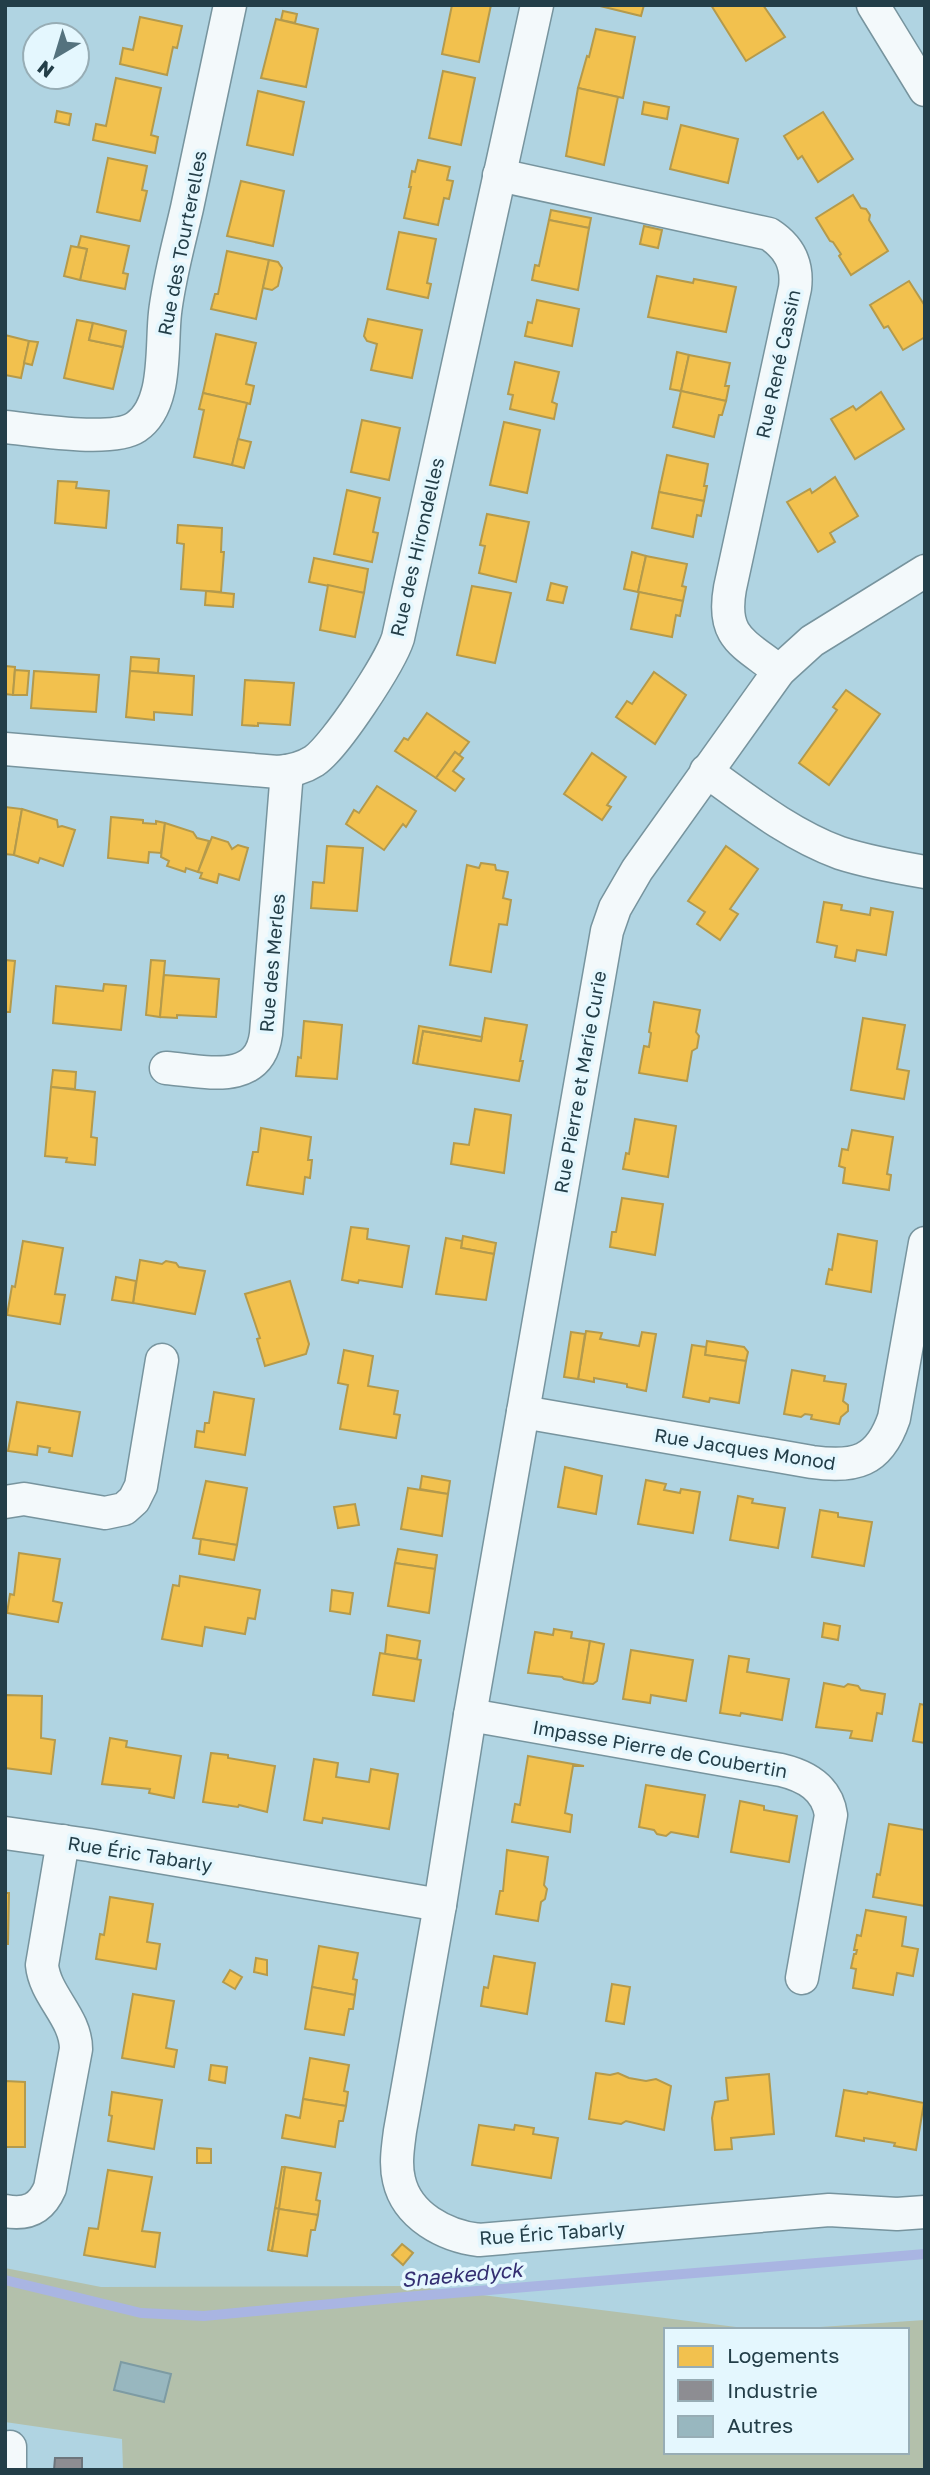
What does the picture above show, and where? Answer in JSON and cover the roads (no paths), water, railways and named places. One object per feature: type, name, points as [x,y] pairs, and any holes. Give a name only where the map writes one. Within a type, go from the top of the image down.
[{"type":"street","name":"Rue des Tourterelles","points":[[5,428],[92,435],[122,434],[138,426],[150,415],[159,392],[167,301],[230,5]]},
{"type":"street","name":"Rue des Hirondelles","points":[[5,749],[267,772],[287,771],[314,761],[328,747],[379,676],[395,648],[537,5]]},
{"type":"street","points":[[873,5],[925,90]]},
{"type":"street","name":"Rue René Cassin","points":[[499,175],[769,233],[782,243],[792,258],[796,278],[727,611],[728,621],[738,638],[779,671]]},
{"type":"street","name":"Rue Pierre et Marie Curie","points":[[470,1715],[607,931],[615,908],[629,882],[779,671],[812,641],[925,571]]},
{"type":"street","name":"Rue des Merles","points":[[166,1068],[236,1072],[258,1058],[263,1050],[287,771]]},
{"type":"street","points":[[706,771],[760,810],[824,846],[869,861],[925,872]]},
{"type":"street","name":"Rue Jacques Monod","points":[[523,1412],[812,1462],[856,1463],[876,1451],[884,1441],[894,1418],[925,1243]]},
{"type":"street","points":[[5,1502],[24,1499],[105,1513],[118,1512],[129,1505],[141,1486],[162,1360]]},
{"type":"street","name":"Rue Éric Tabarly","points":[[470,1715],[400,2130],[397,2159],[400,2183],[416,2211],[434,2225],[457,2236],[489,2240],[829,2210],[925,2213]]},
{"type":"street","name":"Impasse Pierre de Coubertin","points":[[470,1715],[781,1770],[811,1782],[826,1797],[831,1815],[802,1978]]},
{"type":"street","name":"Rue Éric Tabarly","points":[[5,1833],[440,1905]]},
{"type":"street","points":[[5,2211],[29,2212],[42,2203],[50,2189],[76,2049],[75,2033],[45,1980],[42,1965],[63,1841]]},
{"type":"waterway","name":"Snaekedyck","points":[[5,2280],[141,2313],[204,2316],[925,2254]]}]
